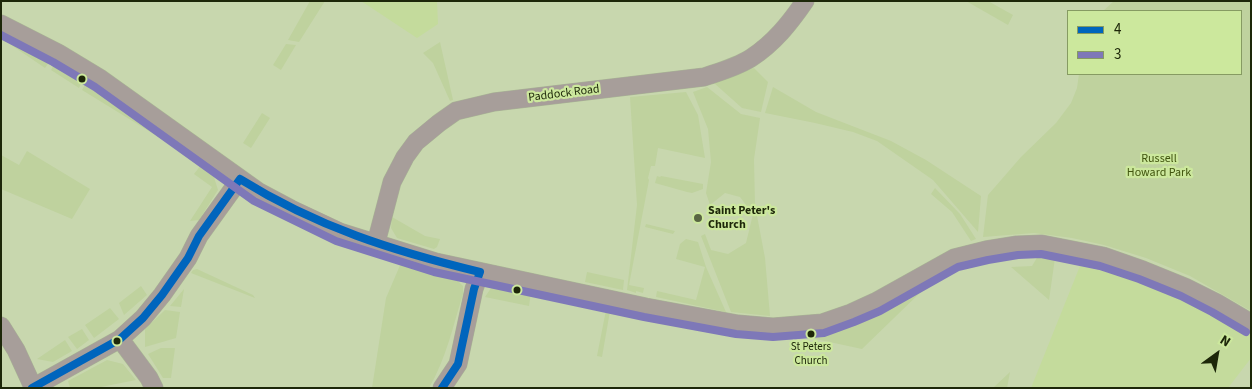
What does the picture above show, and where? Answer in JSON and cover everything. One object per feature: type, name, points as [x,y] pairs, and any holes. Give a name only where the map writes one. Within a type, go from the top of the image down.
[{"type":"street","name":"Paddock Road","points":[[376,243],[392,182],[405,157],[416,142],[454,112],[494,102],[704,77],[751,59],[790,24],[805,1]]},
{"type":"street","points":[[1,24],[58,53],[101,79],[259,192],[340,232],[432,261],[729,323],[773,327],[822,323],[851,314],[954,258],[1016,245],[1042,244],[1103,256],[1143,270],[1185,287],[1251,323]]},
{"type":"street","points":[[1,326],[16,350],[32,388],[120,339],[143,318],[162,295],[240,179]]},
{"type":"street","points":[[442,388],[458,364],[472,307],[474,289],[480,272]]},
{"type":"street","points":[[120,339],[149,378],[154,388]]},
{"type":"shaded area","points":[[361,1],[437,1],[438,24],[417,38]]},
{"type":"shaded area","points":[[1080,266],[1144,280],[1203,303],[1251,333],[1251,358],[1228,388],[1031,388]]},
{"type":"green space","points":[[310,1],[325,1],[299,42],[288,40]]},
{"type":"green space","points":[[966,1],[988,1],[1013,15],[1008,25]]},
{"type":"green space","name":"Russell Howard Park","points":[[1114,1],[1251,1],[1251,311],[1190,276],[1146,258],[1104,245],[1034,233],[983,237],[988,195],[1021,157],[1056,123],[1071,103],[1077,88],[1079,75],[1242,75],[1242,10],[1104,10]]},
{"type":"green space","points":[[1,31],[52,58],[45,68],[1,38]]},
{"type":"green space","points":[[440,42],[453,100],[450,101],[433,63],[423,53]]},
{"type":"green space","points":[[286,44],[296,45],[281,70],[273,65]]},
{"type":"green space","points":[[56,61],[80,74],[76,81],[81,84],[79,88],[51,70]]},
{"type":"green space","points":[[754,68],[768,82],[761,112],[742,108],[714,83]]},
{"type":"green space","points":[[88,79],[204,163],[82,90]]},
{"type":"green space","points":[[707,87],[741,114],[760,118],[754,159],[755,205],[765,258],[770,316],[731,312],[701,236],[705,234],[711,250],[728,254],[746,243],[753,214],[740,197],[725,193],[710,205],[706,193],[711,162],[708,129],[693,92]]},
{"type":"green space","points":[[773,87],[816,112],[891,141],[926,160],[981,196],[978,232],[933,180],[877,141],[853,132],[765,113]]},
{"type":"green space","points":[[686,92],[698,115],[705,158],[658,148],[655,166],[651,166],[648,178],[629,285],[644,288],[643,293],[636,291],[636,293],[627,290],[637,205],[630,97]]},
{"type":"green space","points":[[262,113],[270,118],[251,148],[243,143]]},
{"type":"green space","points":[[27,151],[90,189],[72,219],[1,189],[1,155],[19,165]]},
{"type":"green space","points":[[201,165],[213,174],[218,190],[199,220],[190,221],[212,187],[194,174]]},
{"type":"green space","points":[[657,176],[703,184],[703,189],[692,193],[655,183]]},
{"type":"green space","points":[[935,188],[960,214],[976,239],[971,241],[952,212],[931,194]]},
{"type":"green space","points":[[392,217],[425,236],[440,239],[437,247],[434,249],[397,238],[391,228]]},
{"type":"green space","points":[[646,224],[675,231],[673,234],[645,227]]},
{"type":"green space","points":[[686,239],[698,242],[706,267],[726,312],[656,297],[657,291],[696,300],[705,267],[676,259],[680,244]]},
{"type":"green space","points":[[1038,256],[1055,258],[1049,300],[1011,267],[1032,266]]},
{"type":"green space","points":[[401,263],[456,279],[463,286],[463,294],[445,354],[429,388],[372,388],[386,298]]},
{"type":"green space","points":[[197,269],[253,295],[255,298],[191,273]]},
{"type":"green space","points":[[587,272],[624,280],[623,290],[585,282]]},
{"type":"green space","points":[[141,286],[147,295],[124,315],[119,303]]},
{"type":"green space","points":[[499,286],[514,288],[514,293],[523,294],[525,291],[531,292],[529,306],[485,297],[491,288]]},
{"type":"green space","points":[[925,288],[862,349],[811,338],[812,336],[861,321]]},
{"type":"green space","points":[[184,289],[181,307],[170,306]]},
{"type":"green space","points":[[110,308],[119,319],[94,338],[85,325]]},
{"type":"green space","points":[[165,310],[180,312],[176,338],[145,347],[145,329]]},
{"type":"green space","points":[[606,310],[610,311],[602,357],[597,356]]},
{"type":"green space","points":[[82,329],[89,340],[77,349],[68,337]]},
{"type":"green space","points":[[65,340],[72,351],[53,362],[37,359]]},
{"type":"green space","points":[[161,348],[175,348],[171,378],[163,378],[148,354]]},
{"type":"green space","points":[[107,360],[123,364],[136,380],[96,388],[70,388],[68,381]]},
{"type":"green space","points":[[1010,372],[1007,388],[994,387]]},
{"type":"transit line","name":"3","points":[[1,35],[53,62],[95,87],[254,201],[336,241],[434,272],[644,317],[736,334],[773,337],[824,333],[854,322],[880,311],[958,267],[1018,255],[1041,254],[1100,266],[1139,279],[1181,296],[1246,332]]},
{"type":"transit line","name":"4","points":[[240,179],[298,211],[356,236],[480,272]]},
{"type":"transit line","name":"4","points":[[32,388],[120,339],[143,318],[188,258],[199,236],[240,179]]},
{"type":"transit line","name":"4","points":[[442,388],[458,364],[474,289],[480,272]]},
{"type":"place","name":"Saint Peter's Church","points":[[698,218]]},
{"type":"place","name":"St Peters Church","points":[[811,334]]}]
